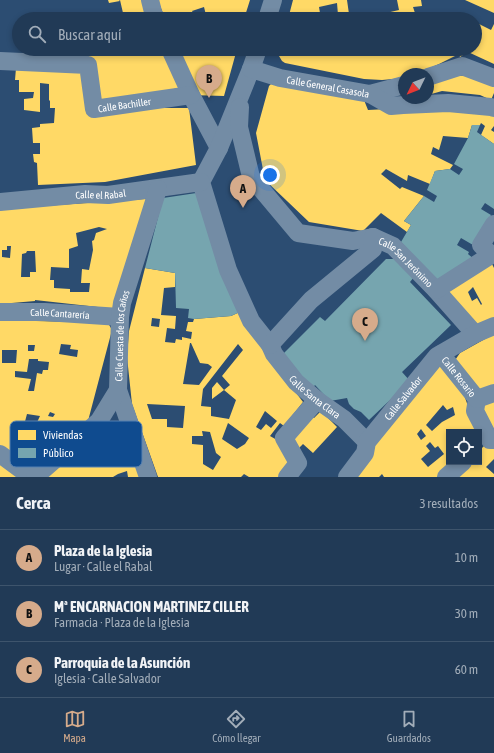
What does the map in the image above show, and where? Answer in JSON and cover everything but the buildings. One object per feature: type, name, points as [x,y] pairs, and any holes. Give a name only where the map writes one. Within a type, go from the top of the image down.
[{"type":"street","points":[[150,0],[153,12]]},
{"type":"street","points":[[269,12],[273,0]]},
{"type":"street","points":[[173,56],[219,148]]},
{"type":"street","points":[[201,182],[219,148],[256,56]]},
{"type":"street","name":"Calle Bachiller","points":[[0,61],[88,65],[94,109],[192,95]]},
{"type":"street","points":[[434,75],[462,66],[494,78]]},
{"type":"street","name":"Calle General Casasola","points":[[251,69],[280,78],[370,94],[398,87]]},
{"type":"street","points":[[370,94],[391,106],[448,103],[494,108]]},
{"type":"street","points":[[240,95],[239,127],[251,177],[298,233],[353,241],[373,237],[373,249],[311,300],[270,345]]},
{"type":"street","name":"Calle el Rabal","points":[[0,202],[85,194],[108,195],[201,182]]},
{"type":"street","name":"Calle Santa Clara","points":[[201,182],[228,270],[251,322],[270,345],[274,354],[296,382],[317,400],[344,419],[367,442]]},
{"type":"street","name":"Calle Cuesta de los Caños","points":[[100,421],[118,390],[120,318],[122,303],[158,189]]},
{"type":"street","name":"Calle San Jerónimo","points":[[436,290],[493,257],[481,245],[494,224]]},
{"type":"street","name":"Calle San Jerónimo","points":[[373,237],[393,246],[436,290],[475,334]]},
{"type":"street","name":"Calle Cantarería","points":[[0,312],[45,312],[120,318]]},
{"type":"street","name":"Calle Salvador","points":[[347,477],[366,452],[367,442],[437,356],[475,334],[494,326]]},
{"type":"street","name":"Calle Rosario","points":[[441,354],[477,399],[475,411],[488,443]]},
{"type":"street","points":[[118,390],[129,421]]},
{"type":"street","points":[[477,399],[494,393]]},
{"type":"street","points":[[287,477],[298,464],[284,438],[317,400]]},
{"type":"street","points":[[0,454],[10,461]]},
{"type":"street","points":[[142,460],[148,477]]},
{"type":"street","points":[[446,477],[460,465]]},
{"type":"street","points":[[18,467],[31,477]]},
{"type":"street","name":"Calle Cuesta de los Caños","points":[[35,477],[47,467]]},
{"type":"place","name":"Mª ENCARNACION MARTINEZ CILLER","points":[[209,98]]},
{"type":"place","name":"Plaza de la Iglesia","points":[[243,208]]},
{"type":"place","name":"Parroquia de la Asunción","points":[[365,341]]}]
